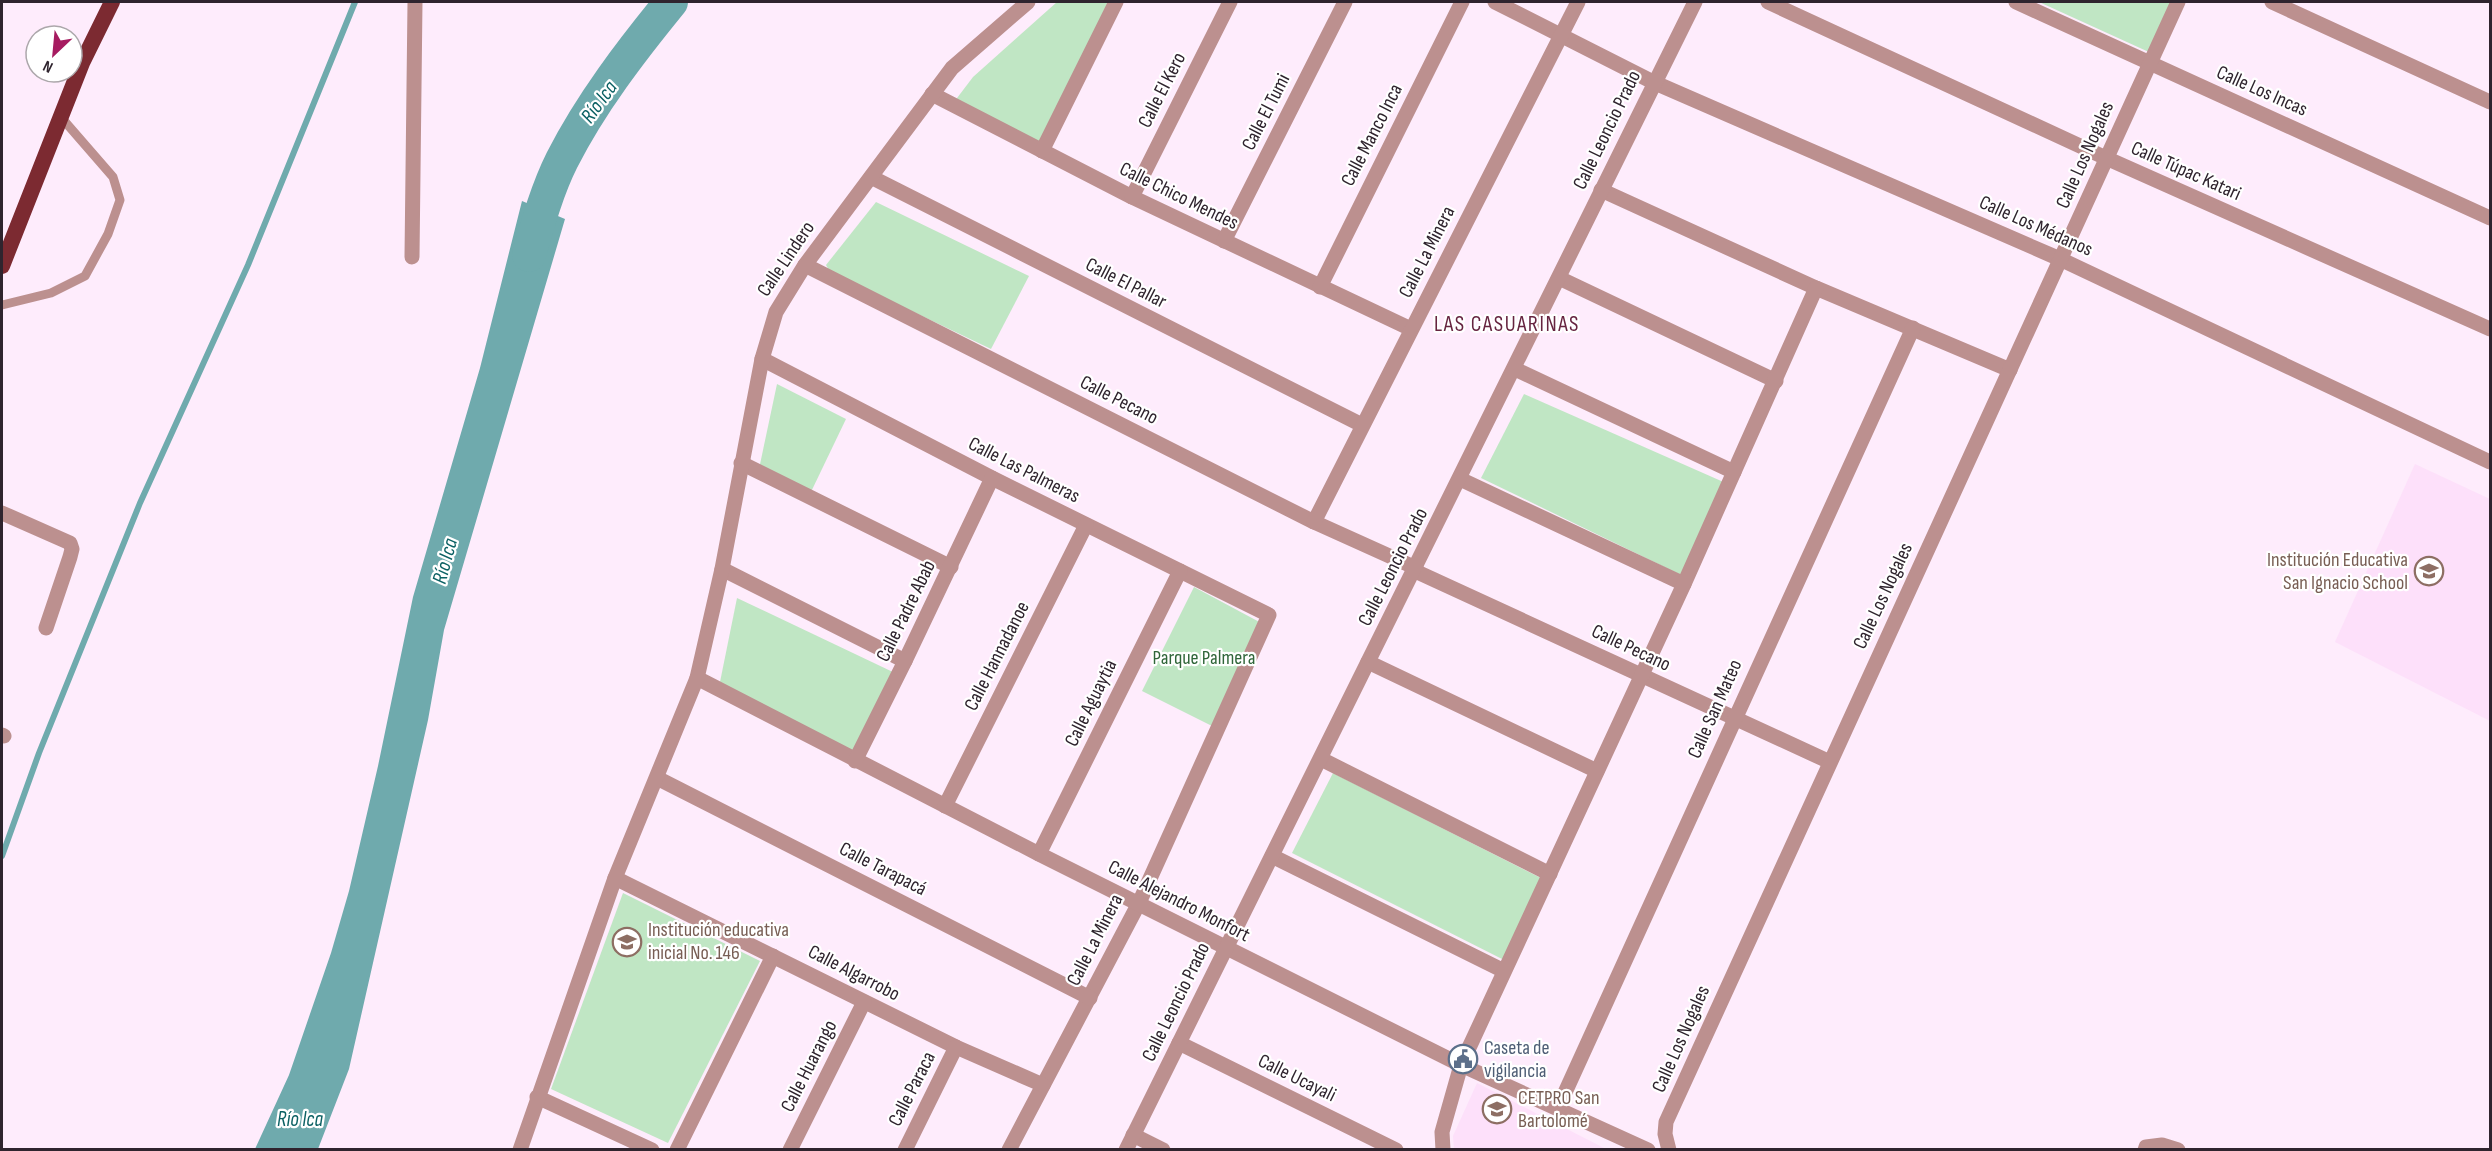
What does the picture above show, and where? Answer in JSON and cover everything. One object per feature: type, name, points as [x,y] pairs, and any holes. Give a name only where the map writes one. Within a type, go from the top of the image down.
[{"type":"highway","points":[[2,266],[82,63],[112,2]]},
{"type":"street","points":[[412,257],[415,2]]},
{"type":"street","name":"Calle Lindero","points":[[520,1149],[615,878],[697,678],[722,569],[762,359],[776,312],[805,265],[958,61],[1028,2]]},
{"type":"street","points":[[1042,150],[1116,2]]},
{"type":"street","name":"Calle El Kero","points":[[1132,197],[1230,2]]},
{"type":"street","name":"Calle El Tumi","points":[[1224,241],[1345,2]]},
{"type":"street","name":"Calle Manco Inca","points":[[1320,287],[1462,2]]},
{"type":"street","name":"Calle Los Médanos","points":[[1496,2],[1653,82],[2060,260],[2490,462]]},
{"type":"street","name":"Calle La Minera","points":[[1314,522],[1578,2]]},
{"type":"street","name":"Calle Leoncio Prado","points":[[1126,1149],[1515,369],[1653,82],[1695,2]]},
{"type":"street","name":"Calle Túpac Katari","points":[[1768,2],[2106,158],[2490,329]]},
{"type":"street","name":"Calle Los Incas","points":[[2016,2],[2490,217]]},
{"type":"street","name":"Calle Los Nogales","points":[[1668,1149],[1665,1134],[1666,1122],[2178,2]]},
{"type":"street","points":[[2272,2],[2490,102]]},
{"type":"street","name":"Calle Chico Mendes","points":[[932,94],[1132,197],[1411,329]]},
{"type":"street","name":"Calle El Pallar","points":[[871,177],[1362,425]]},
{"type":"street","points":[[1601,190],[1816,288],[2010,370]]},
{"type":"street","name":"Calle Pecano","points":[[805,265],[1314,522],[1830,762]]},
{"type":"street","points":[[1559,278],[1776,381]]},
{"type":"street","points":[[1443,1149],[1442,1132],[1461,1065],[1684,584],[1816,288]]},
{"type":"street","name":"Calle San Mateo","points":[[1558,1108],[1913,328]]},
{"type":"street","name":"Calle Las Palmeras","points":[[762,359],[992,478],[1269,615]]},
{"type":"street","points":[[1515,369],[1734,472]]},
{"type":"street","points":[[741,463],[951,567]]},
{"type":"street","name":"Calle Padre Abab","points":[[855,761],[951,567],[992,478]]},
{"type":"street","points":[[1460,479],[1684,584]]},
{"type":"street","points":[[2,513],[70,543],[72,549],[70,558],[46,628]]},
{"type":"street","name":"Calle Hannadanoe","points":[[945,806],[1086,525]]},
{"type":"street","points":[[722,569],[905,661]]},
{"type":"street","name":"Calle Aguaytia","points":[[1039,854],[1180,570]]},
{"type":"street","name":"Calle La Minera","points":[[1009,1149],[1138,903],[1269,615]]},
{"type":"street","points":[[1368,662],[1597,771]]},
{"type":"street","name":"Calle Alejandro Monfort","points":[[697,678],[855,761],[1461,1065],[1648,1149]]},
{"type":"street","points":[[1321,759],[1550,874]]},
{"type":"street","name":"Calle Tarapacá","points":[[657,778],[1090,998]]},
{"type":"street","points":[[1272,856],[1504,971]]},
{"type":"street","name":"Calle Algarrobo","points":[[615,878],[956,1047],[1043,1085]]},
{"type":"street","points":[[677,1149],[773,956]]},
{"type":"street","name":"Calle Huarango","points":[[790,1149],[864,1002]]},
{"type":"street","name":"Calle Ucayali","points":[[1179,1044],[1396,1149]]},
{"type":"street","name":"Calle Paraca","points":[[905,1149],[956,1047]]},
{"type":"street","points":[[537,1097],[652,1149]]},
{"type":"street","points":[[1133,1135],[1163,1149]]},
{"type":"street","points":[[2145,1149],[2162,1145],[2178,1149]]},
{"type":"lane","points":[[2,305],[51,294],[85,276],[108,234],[120,200],[113,177],[60,116]]},
{"type":"shaded area","name":"Institución Educativa San Ignacio School","points":[[2415,464],[2490,499],[2490,721],[2335,642]]},
{"type":"shaded area","name":"CETPRO San Bartolomé","points":[[1477,1083],[1606,1149],[1454,1149],[1453,1136]]},
{"type":"green space","points":[[1057,2],[1113,2],[1042,144],[954,102],[973,77]]},
{"type":"green space","points":[[2039,2],[2176,2],[2151,53]]},
{"type":"green space","points":[[876,202],[1029,276],[991,349],[830,272],[826,265]]},
{"type":"green space","points":[[777,384],[846,419],[810,494],[759,469]]},
{"type":"green space","points":[[1524,394],[1728,484],[1685,577],[1481,478]]},
{"type":"green space","name":"Parque Palmera","points":[[1194,587],[1265,625],[1214,727],[1142,691]]},
{"type":"green space","points":[[737,598],[895,673],[854,753],[719,687]]},
{"type":"green space","points":[[1333,773],[1545,880],[1508,962],[1292,853]]},
{"type":"green space","points":[[623,893],[760,961],[668,1143],[551,1089]]},
{"type":"water","name":"Río Ica","points":[[522,201],[565,219],[444,630],[428,720],[349,1069],[318,1149],[255,1149],[289,1075],[331,953],[349,891],[413,597],[480,368]]},
{"type":"waterway","points":[[2,856],[39,753],[140,503],[248,265],[355,2]]},
{"type":"waterway","name":"Río Ica","points":[[529,255],[552,183],[573,139],[612,78],[671,2]]},
{"type":"place","name":"Institución Educativa San Ignacio School","points":[[2429,571]]},
{"type":"place","name":"Institución educativa inicial No. 146","points":[[627,942]]},
{"type":"place","name":"Caseta de vigilancia","points":[[1463,1059]]},
{"type":"place","name":"CETPRO San Bartolomé","points":[[1497,1109]]},
{"type":"district","name":"LAS CASUARINAS","points":[[1507,324]]}]
